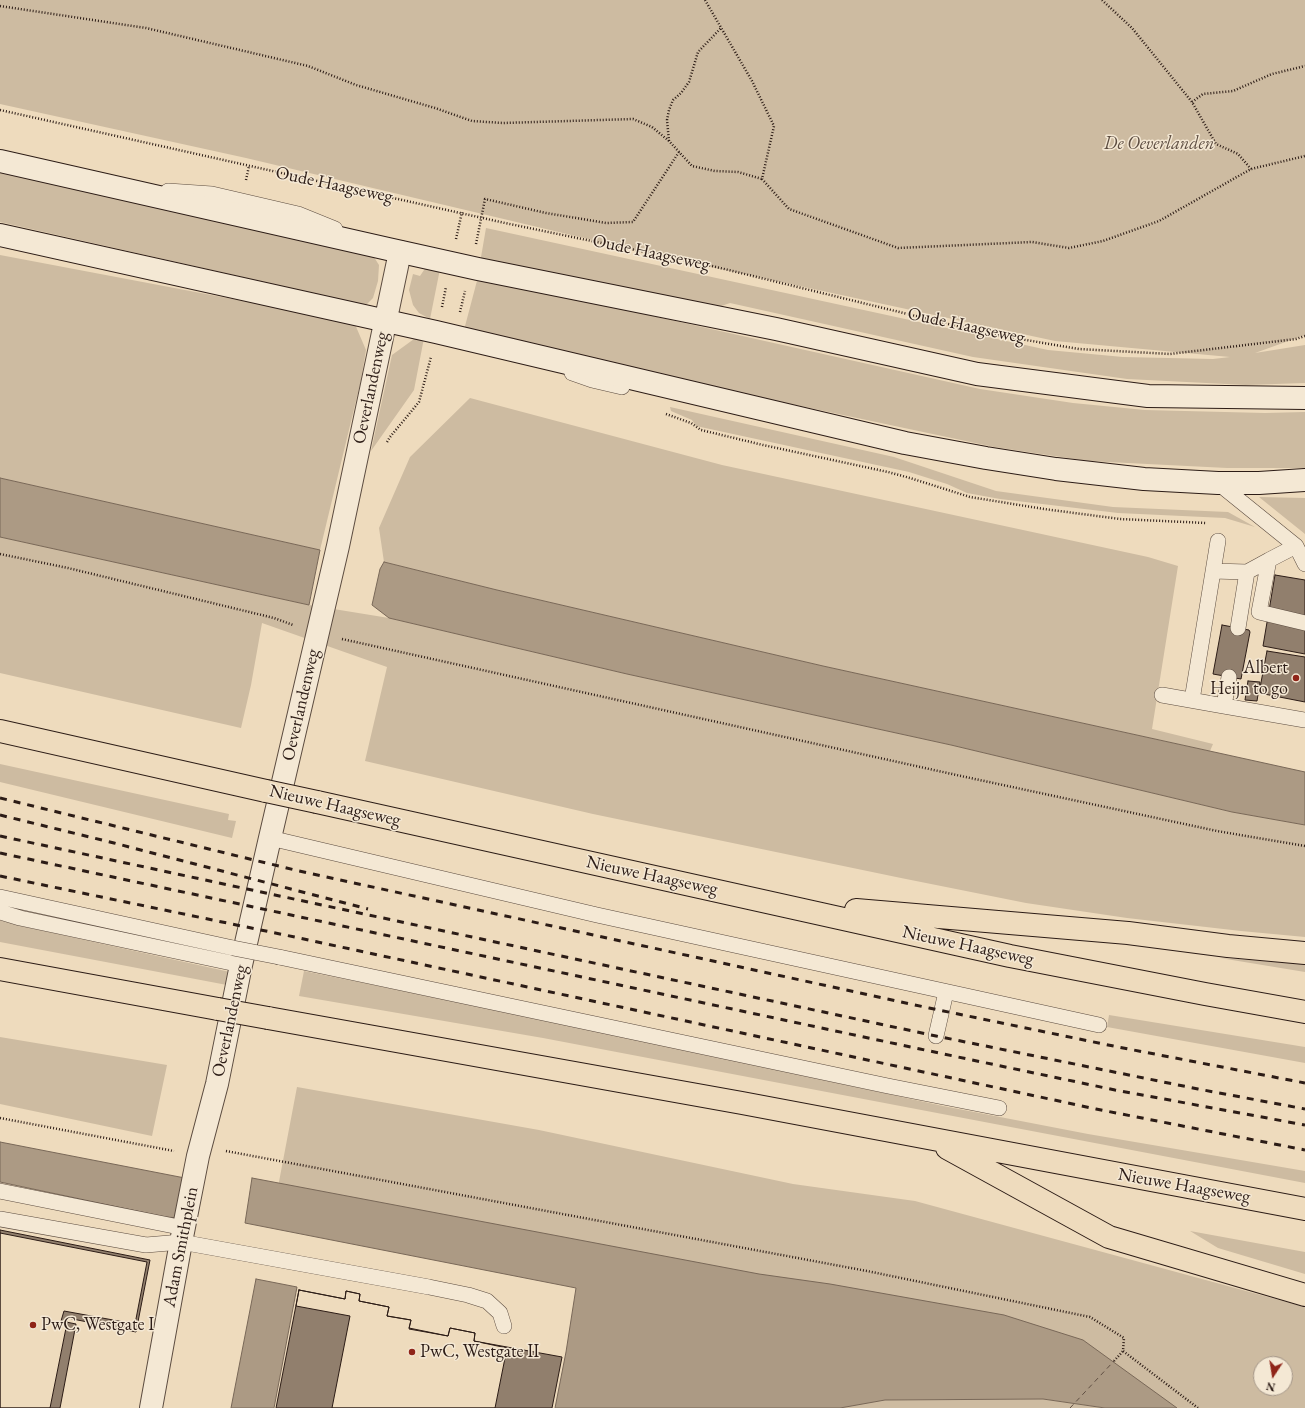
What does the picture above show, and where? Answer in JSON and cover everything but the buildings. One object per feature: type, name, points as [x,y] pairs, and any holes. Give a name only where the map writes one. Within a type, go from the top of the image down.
[{"type":"highway","name":"Nieuwe Haagseweg","points":[[0,731],[1010,956],[1305,1012]]},
{"type":"highway","points":[[773,902],[1128,933],[1228,946],[1305,953]]},
{"type":"highway","name":"Nieuwe Haagseweg","points":[[0,969],[742,1104],[1305,1209]]},
{"type":"highway","points":[[930,1139],[1109,1237],[1305,1295]]},
{"type":"main road","points":[[0,161],[394,251],[776,329],[977,374],[1148,396],[1305,398]]},
{"type":"main road","points":[[0,235],[436,332],[905,443],[1001,461],[1144,479],[1218,483],[1259,483],[1305,480]]},
{"type":"main road","name":"Oeverlandenweg","points":[[198,1156],[217,1084],[237,957],[270,838],[338,546],[385,321],[394,251]]},
{"type":"main road","name":"Adam Smithplein","points":[[151,1408],[182,1235],[198,1156]]},
{"type":"lane","points":[[1218,483],[1296,546],[1305,564]]},
{"type":"lane","points":[[1192,700],[1218,541]]},
{"type":"lane","points":[[1213,571],[1247,572],[1296,546]]},
{"type":"lane","points":[[1269,560],[1259,612],[1305,623]]},
{"type":"lane","points":[[1238,628],[1247,572]]},
{"type":"lane","points":[[1224,706],[1229,677]]},
{"type":"lane","points":[[1162,695],[1305,720]]},
{"type":"lane","points":[[270,838],[597,915],[1099,1025]]},
{"type":"lane","points":[[0,897],[237,957]]},
{"type":"lane","points":[[0,912],[20,918],[237,957],[279,957],[1000,1108]]},
{"type":"lane","points":[[936,1036],[946,992]]},
{"type":"lane","points":[[0,1191],[182,1235],[468,1295],[487,1301],[500,1313],[504,1326]]},
{"type":"lane","points":[[0,1219],[146,1246],[182,1235]]},
{"type":"path","points":[[705,0],[752,81],[774,126],[762,179]]},
{"type":"path","points":[[1102,0],[1132,28],[1192,102],[1216,144],[1238,154],[1251,169]]},
{"type":"path","points":[[0,6],[146,28],[308,66],[356,85],[436,108],[472,121],[503,123],[633,119],[652,127],[669,141],[692,166],[715,171],[738,172],[762,179],[789,209],[898,248],[1032,242],[1069,248],[1103,241],[1159,222],[1251,169],[1305,156]]},
{"type":"path","points":[[669,141],[667,120],[673,100],[681,93],[689,82],[698,52],[721,28]]},
{"type":"path","points":[[1192,102],[1203,94],[1232,91],[1272,74],[1305,66]]},
{"type":"path","name":"Oude Haagseweg","points":[[0,110],[241,165],[712,266],[985,333],[1079,349],[1170,354],[1296,339],[1305,336]]},
{"type":"path","points":[[485,200],[546,213],[606,223],[633,222],[679,152]]},
{"type":"path","name":"Oeverlandenweg","points":[[386,444],[419,402],[462,212]]},
{"type":"path","points":[[663,413],[691,423],[701,430],[888,472],[970,497],[1120,519],[1209,523]]},
{"type":"path","points":[[0,554],[68,568],[267,616],[969,778],[1217,831],[1305,846]]},
{"type":"path","points":[[0,1118],[198,1156],[224,1150],[867,1271],[1090,1317],[1124,1338],[1123,1351],[1114,1361]]},
{"type":"path","points":[[1123,1351],[1198,1408]]},
{"type":"green space","name":"De Oeverlanden","points":[[0,0],[1305,0],[1305,335],[1255,353],[1305,345],[1305,383],[1246,385],[1127,379],[973,357],[730,303],[710,310],[480,263],[486,228],[1048,350],[1123,357],[1213,359],[1230,357],[1055,341],[660,256],[246,158],[0,104]]},
{"type":"green space","points":[[0,171],[372,254],[379,265],[378,281],[373,298],[366,305],[0,222]]},
{"type":"green space","points":[[0,255],[354,322],[366,350],[361,380],[320,550],[0,478]]},
{"type":"green space","points":[[426,267],[440,269],[430,319],[419,313],[413,305],[409,290],[413,274],[420,276]]},
{"type":"green space","points":[[478,277],[980,389],[1073,403],[1145,410],[1265,413],[1305,412],[1305,468],[1227,468],[1088,461],[994,447],[791,404],[464,330]]},
{"type":"green space","points":[[424,338],[414,390],[371,451],[392,355],[414,339]]},
{"type":"green space","points":[[470,398],[722,465],[1148,557],[1178,566],[1152,729],[1213,744],[1210,751],[823,666],[384,562],[379,528],[410,457]]},
{"type":"green space","points":[[670,407],[894,457],[996,491],[1113,507],[1228,512],[1255,527],[1225,518],[1118,513],[1000,499],[967,493],[947,484],[909,472],[696,426],[692,420],[671,411]]},
{"type":"green space","points":[[1259,497],[1305,498],[1305,534]]},
{"type":"green space","points":[[0,537],[309,605],[389,618],[627,674],[951,745],[1232,812],[1305,825],[1305,937],[1127,918],[1026,903],[593,814],[365,761],[387,667],[262,623],[251,685],[241,728],[0,673]]},
{"type":"green space","points":[[0,764],[229,814],[228,820],[236,821],[232,838],[0,782]]},
{"type":"green space","points":[[0,920],[21,926],[230,972],[227,985],[0,942]]},
{"type":"green space","points":[[1220,958],[1305,964],[1305,972]]},
{"type":"green space","points":[[304,971],[575,1026],[943,1106],[1088,1134],[1305,1171],[1305,1183],[543,1038],[299,996]]},
{"type":"green space","points":[[1109,1015],[1305,1047],[1305,1063],[1107,1027]]},
{"type":"green space","points":[[0,1037],[167,1065],[152,1136],[0,1104]]},
{"type":"green space","points":[[297,1087],[539,1130],[793,1184],[915,1201],[1305,1307],[1305,1408],[1168,1408],[278,1187]]},
{"type":"green space","points":[[1190,1231],[1305,1252],[1305,1274],[1218,1248]]},
{"type":"green space","points":[[1043,1399],[1105,1408],[647,1408],[885,1400]]},
{"type":"shaded area","points":[[0,478],[320,550],[309,605],[0,537]]},
{"type":"shaded area","points":[[384,562],[823,666],[1305,772],[1305,825],[1232,812],[951,745],[627,674],[389,618],[372,605],[380,569]]},
{"type":"shaded area","points":[[0,1142],[190,1179],[181,1218],[165,1217],[0,1182]]},
{"type":"shaded area","points":[[252,1178],[759,1274],[830,1284],[1004,1315],[1083,1340],[1177,1408],[1105,1408],[1043,1399],[885,1400],[840,1408],[555,1408],[576,1288],[245,1223]]},
{"type":"shaded area","points":[[256,1279],[297,1287],[274,1408],[231,1408]]},
{"type":"ferry route","points":[[1070,1408],[1114,1361]]},
{"type":"railway","points":[[0,798],[299,871],[929,1008],[1118,1047],[1305,1083]]},
{"type":"railway","points":[[0,815],[368,909]]},
{"type":"railway","points":[[0,836],[936,1036],[1305,1109]]},
{"type":"railway","points":[[0,853],[1115,1090],[1305,1125]]},
{"type":"railway","points":[[0,876],[285,935],[1096,1109],[1305,1150]]},
{"type":"place","name":"Albert Heijn to go","points":[[1296,678]]},
{"type":"place","name":"PwC, Westgate I","points":[[33,1325]]},
{"type":"place","name":"PwC, Westgate II","points":[[412,1352]]}]
